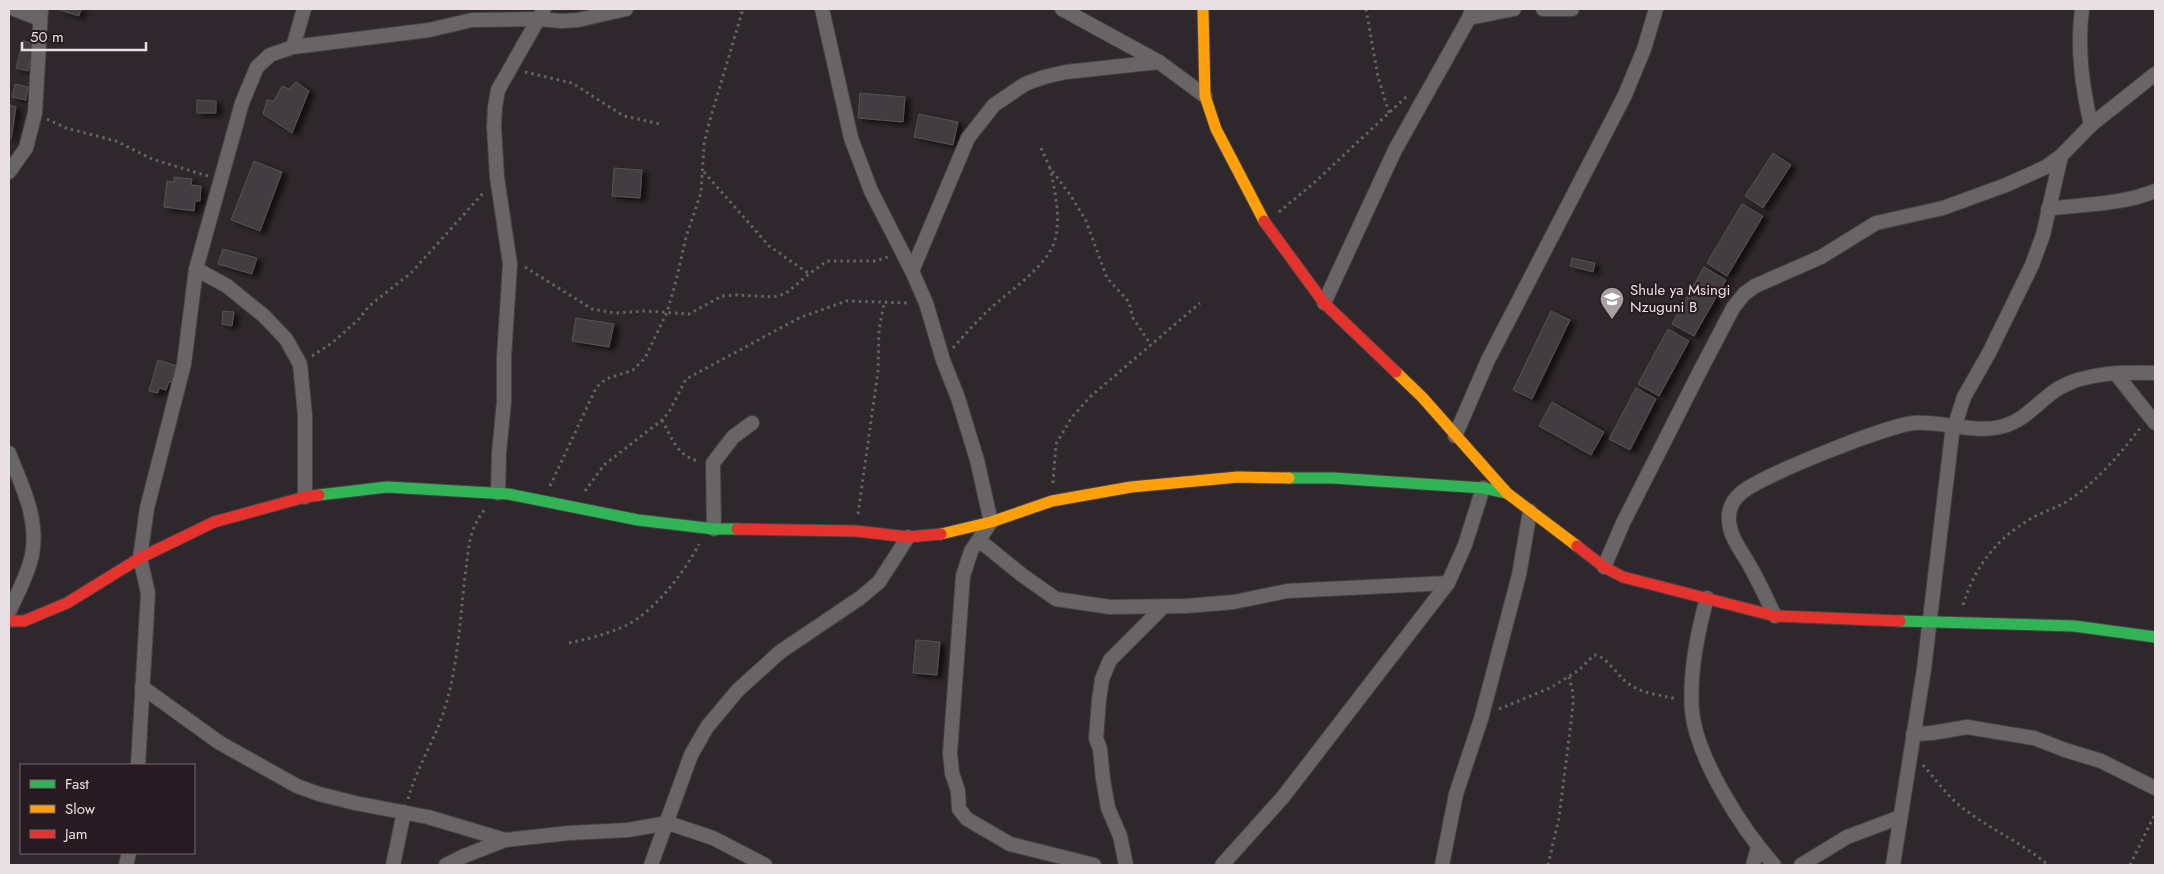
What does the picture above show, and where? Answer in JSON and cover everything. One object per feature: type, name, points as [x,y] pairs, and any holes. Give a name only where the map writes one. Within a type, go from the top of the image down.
[{"type":"street","points":[[9,172],[26,148],[35,113],[41,14],[14,9]]},
{"type":"street","points":[[294,47],[304,9]]},
{"type":"street","points":[[138,764],[148,593],[140,558],[147,508],[184,364],[196,269],[242,103],[257,67],[270,55],[294,47],[429,30],[472,20],[540,14],[578,20],[626,9]]},
{"type":"street","points":[[822,9],[851,138],[871,190],[902,250],[926,303],[942,360],[958,398],[977,460],[991,522],[980,541],[971,551],[963,576],[950,753],[952,773],[958,791],[959,809],[967,819],[1003,842],[1094,865]]},
{"type":"street","points":[[1062,9],[1159,62],[1205,96]]},
{"type":"street","points":[[1203,9],[1205,96],[1216,129],[1265,224],[1324,303],[1422,397],[1507,493],[1604,567],[1623,577],[1774,616],[2074,626],[2155,637]]},
{"type":"street","points":[[1324,303],[1395,150],[1471,13],[1514,9]]},
{"type":"street","points":[[1543,9],[1572,9]]},
{"type":"street","points":[[1455,436],[1488,360],[1625,95],[1644,49],[1656,9]]},
{"type":"street","points":[[2082,9],[2079,43],[2081,72],[2091,125]]},
{"type":"street","points":[[498,493],[510,256],[497,177],[494,126],[496,98],[498,90],[512,69],[540,14]]},
{"type":"street","points":[[912,271],[968,138],[994,105],[1025,84],[1044,77],[1066,72],[1159,62]]},
{"type":"street","points":[[1604,567],[1623,523],[1699,373],[1733,308],[1744,294],[1755,286],[1821,256],[1876,224],[1960,202],[2034,173],[2060,156],[2091,125],[2155,74]]},
{"type":"street","points":[[1893,865],[1924,669],[1949,450],[1964,397],[1989,354],[2032,265],[2043,234],[2060,156]]},
{"type":"street","points":[[2048,209],[2106,204],[2155,191]]},
{"type":"street","points":[[196,269],[227,286],[264,316],[286,339],[300,364],[305,415],[305,497]]},
{"type":"street","points":[[1774,616],[1732,535],[1729,521],[1733,501],[1741,492],[1756,482],[1832,450],[1897,426],[1913,423],[1998,428],[2011,425],[2059,388],[2092,376],[2155,372]]},
{"type":"street","points":[[2116,374],[2152,420]]},
{"type":"street","points":[[711,528],[712,463],[733,437],[752,423]]},
{"type":"street","points":[[9,453],[30,507],[34,532],[32,557],[9,612]]},
{"type":"street","points":[[9,621],[24,621],[67,603],[140,558],[214,522],[305,497],[387,487],[498,493],[638,520],[711,528],[856,531],[908,536],[942,534],[991,522],[1052,501],[1131,487],[1238,477],[1333,478],[1483,488],[1507,493]]},
{"type":"street","points":[[1222,865],[1283,797],[1448,583],[1466,545],[1483,488]]},
{"type":"street","points":[[1444,865],[1456,794],[1481,719],[1519,575],[1530,511]]},
{"type":"street","points":[[651,865],[691,756],[707,727],[724,705],[780,652],[860,598],[879,582],[908,536]]},
{"type":"street","points":[[980,541],[1022,575],[1056,599],[1110,607],[1163,607],[1234,602],[1287,591],[1448,583]]},
{"type":"street","points":[[1707,598],[1694,647],[1693,715],[1704,754],[1726,796],[1758,847],[1774,865]]},
{"type":"street","points":[[1126,865],[1122,842],[1108,808],[1100,749],[1096,738],[1102,679],[1110,660],[1163,607]]},
{"type":"street","points":[[142,687],[220,743],[297,786],[355,803],[404,812],[504,840]]},
{"type":"street","points":[[1913,734],[1967,727],[2034,738],[2101,761],[2155,788]]},
{"type":"street","points":[[393,865],[404,812]]},
{"type":"street","points":[[1801,865],[1847,837],[1900,817]]},
{"type":"street","points":[[446,865],[504,840],[569,833],[628,830],[668,823],[713,838],[765,865]]},
{"type":"street","points":[[1753,865],[1758,847]]},
{"type":"path","points":[[543,501],[596,388],[606,379],[632,370],[646,358],[667,312],[686,237],[701,192],[704,144],[709,123],[743,9]]},
{"type":"path","points":[[1366,9],[1378,77],[1389,113]]},
{"type":"path","points":[[512,69],[572,84],[624,116],[660,124]]},
{"type":"path","points":[[1265,224],[1315,182],[1409,94]]},
{"type":"path","points":[[35,113],[66,128],[116,142],[159,162],[222,180]]},
{"type":"path","points":[[1041,148],[1050,168],[1082,213],[1107,278],[1129,302],[1133,318],[1152,345]]},
{"type":"path","points":[[942,360],[989,310],[1033,272],[1051,250],[1056,229],[1057,210],[1050,168]]},
{"type":"path","points":[[703,172],[769,246],[808,274]]},
{"type":"path","points":[[300,364],[332,343],[359,319],[369,306],[411,273],[497,177]]},
{"type":"path","points":[[510,256],[592,310],[615,313],[646,311],[689,314],[722,296],[773,297],[785,294],[826,261],[876,262],[902,250]]},
{"type":"path","points":[[573,507],[604,465],[662,420],[669,412],[686,379],[799,318],[846,301],[884,304],[926,303]]},
{"type":"path","points":[[1052,501],[1056,444],[1072,417],[1091,396],[1200,303]]},
{"type":"path","points":[[856,531],[878,371],[878,330],[884,304]]},
{"type":"path","points":[[662,420],[681,452],[688,460],[712,463]]},
{"type":"path","points":[[1958,622],[1975,575],[1995,546],[2009,533],[2032,518],[2065,503],[2083,489],[2152,420]]},
{"type":"path","points":[[404,812],[412,784],[445,707],[453,679],[459,645],[460,619],[470,536],[476,521],[498,493]]},
{"type":"path","points":[[569,643],[608,632],[639,618],[672,584],[711,528]]},
{"type":"path","points":[[1481,719],[1509,704],[1550,688],[1580,670],[1591,657],[1600,655],[1628,684],[1640,690],[1692,702]]},
{"type":"path","points":[[1548,865],[1559,818],[1573,706],[1573,694],[1569,677]]},
{"type":"path","points":[[1911,750],[1958,805],[2048,865]]},
{"type":"path","points":[[2130,865],[2155,814]]},
{"type":"building","points":[[57,9],[81,9],[79,16]]},
{"type":"building","points":[[23,41],[34,44],[28,71],[16,68]]},
{"type":"building","points":[[296,82],[309,91],[292,133],[263,114],[267,100],[274,101],[282,86],[289,89]]},
{"type":"building","points":[[15,84],[28,87],[26,100],[12,97]]},
{"type":"building","points":[[860,93],[905,97],[903,122],[858,118]]},
{"type":"building","points":[[197,100],[216,101],[216,113],[197,113]]},
{"type":"building","points":[[9,105],[16,107],[11,139],[9,138]]},
{"type":"building","points":[[919,114],[958,122],[953,145],[914,137]]},
{"type":"building","points":[[1773,153],[1791,165],[1763,208],[1745,196]]},
{"type":"building","points":[[254,161],[282,172],[260,231],[231,220]]},
{"type":"building","points":[[614,168],[642,170],[640,198],[612,196]]},
{"type":"building","points":[[174,177],[192,179],[191,185],[201,186],[200,201],[195,201],[194,211],[164,207],[167,181],[174,182]]},
{"type":"building","points":[[1742,204],[1763,216],[1727,276],[1707,263]]},
{"type":"building","points":[[223,249],[257,258],[252,274],[218,264]]},
{"type":"building","points":[[1572,258],[1595,263],[1593,272],[1570,266]]},
{"type":"building","points":[[1704,267],[1726,280],[1694,336],[1672,324]]},
{"type":"building","points":[[223,311],[234,312],[232,326],[222,324]]},
{"type":"building","points":[[1551,311],[1570,320],[1532,399],[1513,390]]},
{"type":"building","points":[[576,318],[614,324],[609,347],[572,341]]},
{"type":"building","points":[[1668,329],[1689,341],[1659,396],[1638,384]]},
{"type":"building","points":[[158,360],[178,366],[173,383],[169,382],[166,390],[159,388],[158,393],[149,391]]},
{"type":"building","points":[[1636,388],[1656,399],[1630,450],[1609,439]]},
{"type":"building","points":[[1552,402],[1604,432],[1591,455],[1539,426]]},
{"type":"building","points":[[916,640],[940,642],[937,675],[913,673]]},
{"type":"traffic: fast","points":[[1289,478],[1333,478],[1483,488],[1507,493]]},
{"type":"traffic: fast","points":[[319,495],[387,487],[508,494],[638,520],[714,529],[737,529]]},
{"type":"traffic: fast","points":[[1900,621],[2074,626],[2155,637]]},
{"type":"traffic: slow","points":[[1203,9],[1205,96],[1216,129],[1264,221]]},
{"type":"traffic: slow","points":[[1396,372],[1422,397],[1507,493],[1577,546]]},
{"type":"traffic: slow","points":[[941,534],[991,522],[1052,501],[1131,487],[1238,477],[1289,478]]},
{"type":"traffic: jam","points":[[1264,221],[1324,303],[1396,372]]},
{"type":"traffic: jam","points":[[9,621],[24,621],[67,603],[140,558],[214,522],[305,497],[319,495]]},
{"type":"traffic: jam","points":[[737,529],[856,531],[908,537],[941,534]]},
{"type":"traffic: jam","points":[[1577,546],[1604,567],[1623,577],[1775,616],[1900,621]]},
{"type":"place","name":"Shule ya Msingi Nzuguni B","points":[[1612,320]]}]
